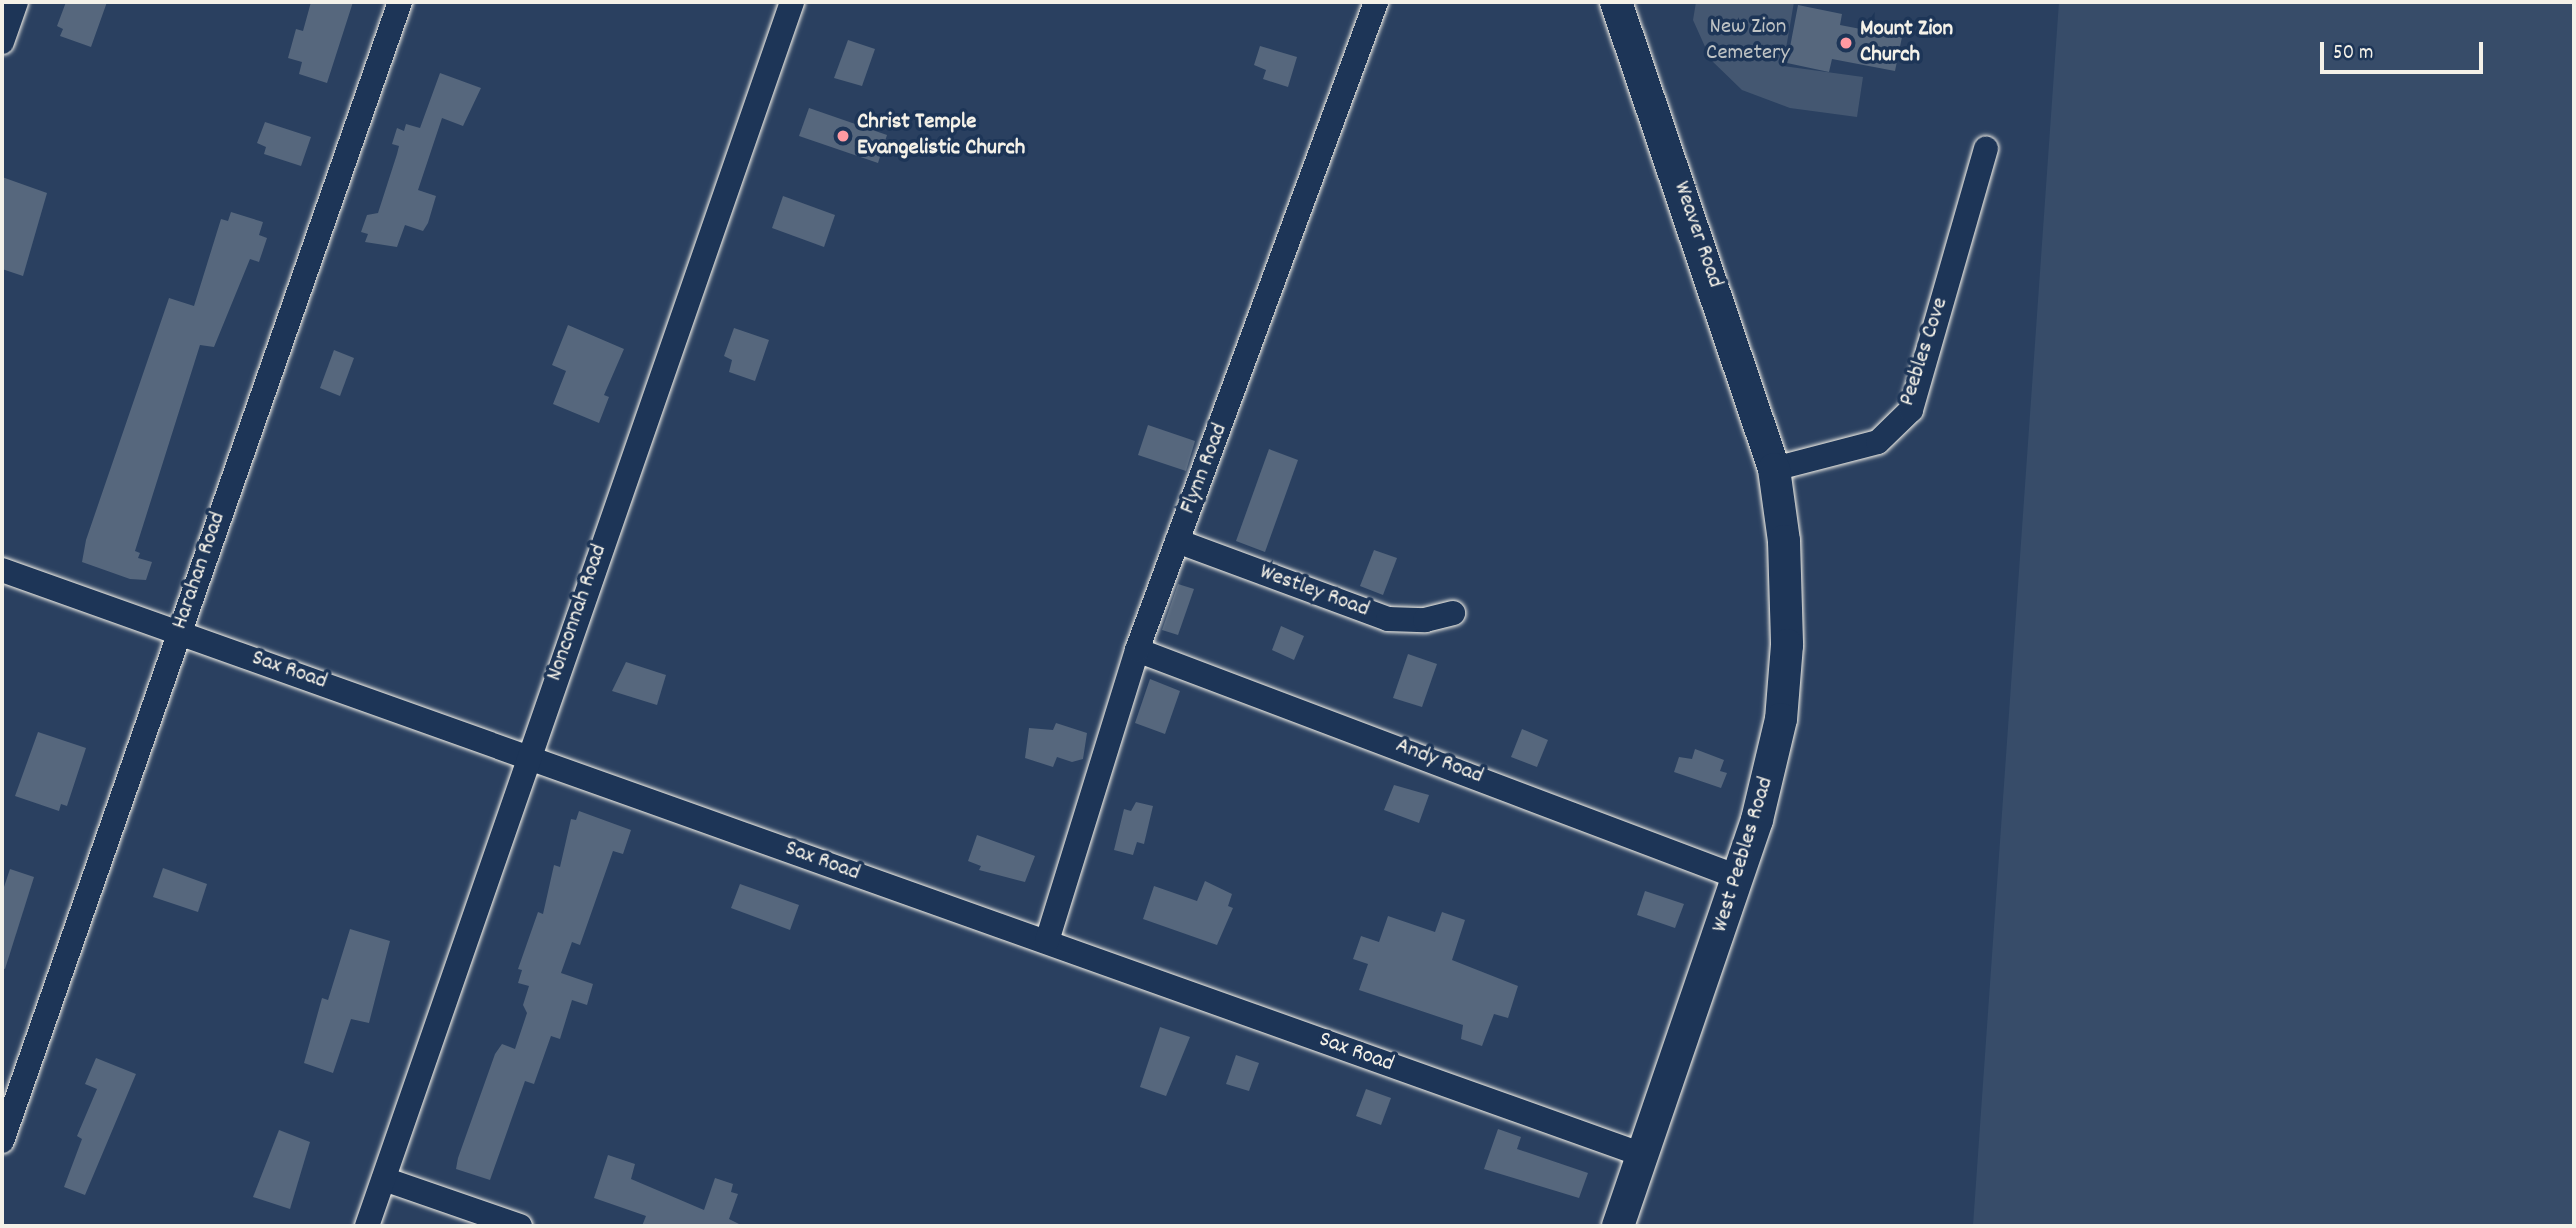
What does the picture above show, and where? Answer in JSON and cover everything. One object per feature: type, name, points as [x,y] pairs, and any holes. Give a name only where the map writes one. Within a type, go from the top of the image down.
[{"type":"main road","name":"Weaver Road","points":[[1616,2],[1774,469]]},
{"type":"main road","name":"West Peebles Road","points":[[1618,1226],[1740,878],[1773,758],[1786,675],[1787,582],[1774,469]]},
{"type":"street","points":[[2,42],[16,2]]},
{"type":"street","name":"Harahan Road","points":[[2,1141],[400,2]]},
{"type":"street","name":"Nonconnah Road","points":[[367,1226],[528,755],[792,2]]},
{"type":"street","name":"Flynn Road","points":[[1047,941],[1137,650],[1376,2]]},
{"type":"street","name":"Peebles Cove","points":[[1774,469],[1878,442],[1911,410],[1986,149]]},
{"type":"street","name":"Westley Road","points":[[1177,541],[1388,619],[1425,620],[1453,613]]},
{"type":"street","name":"Sax Road","points":[[2,570],[528,755],[1643,1156]]},
{"type":"street","name":"Andy Road","points":[[1137,650],[1740,878]]},
{"type":"street","points":[[384,1179],[520,1226]]},
{"type":"shaded area","points":[[2059,2],[2574,2],[2574,1226],[1973,1226]]},
{"type":"green space","name":"New Zion Cemetery","points":[[1696,2],[1794,2],[1783,66],[1863,77],[1857,117],[1790,108],[1742,90],[1711,60],[1693,20]]},
{"type":"building","points":[[66,2],[107,2],[91,47],[60,36],[63,29],[57,26]]},
{"type":"building","points":[[311,2],[353,2],[327,83],[299,74],[302,62],[288,58],[296,29],[303,31]]},
{"type":"building","name":"Mount Zion Church","points":[[1798,5],[1842,14],[1840,25],[1902,37],[1895,71],[1832,59],[1829,72],[1787,63]]},
{"type":"building","points":[[848,40],[875,49],[862,86],[834,78]]},
{"type":"building","points":[[1260,46],[1297,57],[1288,87],[1263,79],[1266,70],[1254,65]]},
{"type":"building","points":[[440,73],[481,88],[463,126],[442,118],[418,190],[436,196],[428,223],[423,231],[405,225],[397,247],[365,242],[368,234],[361,232],[367,215],[378,213],[397,154],[399,146],[392,144],[397,128],[404,131],[406,124],[420,128]]},
{"type":"building","name":"Christ Temple Evangelistic Church","points":[[809,108],[887,135],[878,163],[799,136]]},
{"type":"building","points":[[265,122],[311,137],[301,166],[264,154],[266,147],[257,143]]},
{"type":"building","points":[[2,177],[47,193],[23,276],[2,269]]},
{"type":"building","points":[[783,196],[835,215],[824,247],[772,228]]},
{"type":"building","points":[[231,212],[263,222],[259,235],[267,238],[259,262],[250,259],[214,347],[200,345],[135,551],[140,553],[138,558],[152,562],[146,580],[130,579],[82,562],[86,540],[169,298],[194,306],[221,219],[228,221]]},
{"type":"building","points":[[568,325],[624,349],[604,395],[609,397],[599,423],[553,404],[566,371],[552,365]]},
{"type":"building","points":[[734,328],[769,340],[755,381],[729,372],[732,360],[724,356]]},
{"type":"building","points":[[334,350],[354,358],[340,396],[320,388]]},
{"type":"building","points":[[1148,425],[1195,441],[1186,471],[1138,455]]},
{"type":"building","points":[[1269,449],[1298,460],[1265,552],[1236,541]]},
{"type":"building","points":[[1374,550],[1397,558],[1383,595],[1360,586]]},
{"type":"building","points":[[1178,584],[1194,589],[1178,635],[1162,630]]},
{"type":"building","points":[[1281,626],[1304,636],[1294,660],[1272,650]]},
{"type":"building","points":[[1408,654],[1437,664],[1422,707],[1393,698]]},
{"type":"building","points":[[626,662],[666,675],[657,705],[612,691]]},
{"type":"building","points":[[1150,679],[1180,691],[1165,734],[1135,723]]},
{"type":"building","points":[[1056,723],[1087,733],[1083,759],[1072,762],[1057,757],[1053,767],[1025,758],[1029,728],[1053,730]]},
{"type":"building","points":[[1522,729],[1548,740],[1537,767],[1511,757]]},
{"type":"building","points":[[38,732],[86,748],[67,806],[61,804],[59,811],[15,796]]},
{"type":"building","points":[[1695,749],[1724,760],[1720,771],[1727,773],[1721,788],[1674,772],[1679,757],[1692,759]]},
{"type":"building","points":[[1394,785],[1429,795],[1419,823],[1384,810]]},
{"type":"building","points":[[1136,802],[1153,806],[1144,844],[1137,842],[1133,855],[1114,850],[1124,809],[1131,811]]},
{"type":"building","points":[[579,811],[631,830],[623,854],[613,851],[580,945],[572,942],[561,973],[593,984],[587,1005],[572,1000],[560,1039],[551,1036],[534,1084],[525,1081],[490,1180],[456,1169],[458,1158],[495,1054],[502,1044],[515,1049],[527,1013],[523,1005],[529,986],[518,983],[522,970],[518,969],[538,912],[543,914],[554,865],[560,867],[571,819],[576,820]]},
{"type":"building","points":[[977,835],[1035,856],[1025,882],[979,870],[981,866],[968,861]]},
{"type":"building","points":[[163,868],[207,884],[198,912],[153,897]]},
{"type":"building","points":[[10,869],[34,877],[5,969],[2,968],[2,893]]},
{"type":"building","points":[[1205,881],[1232,894],[1228,906],[1233,908],[1217,945],[1143,919],[1154,886],[1197,901]]},
{"type":"building","points":[[740,884],[799,905],[790,930],[731,908]]},
{"type":"building","points":[[1645,891],[1684,904],[1675,928],[1637,915]]},
{"type":"building","points":[[1442,912],[1465,920],[1452,960],[1518,986],[1508,1018],[1494,1014],[1482,1046],[1461,1039],[1463,1025],[1359,990],[1368,964],[1353,959],[1361,936],[1379,942],[1388,916],[1435,932]]},
{"type":"building","points":[[350,929],[390,941],[369,1023],[351,1019],[333,1073],[304,1063],[322,998],[328,1000]]},
{"type":"building","points":[[1160,1027],[1190,1037],[1166,1096],[1140,1087]]},
{"type":"building","points":[[1236,1055],[1259,1063],[1249,1091],[1226,1084]]},
{"type":"building","points":[[96,1058],[136,1074],[85,1195],[64,1187],[82,1139],[77,1136],[97,1089],[85,1084]]},
{"type":"building","points":[[1366,1089],[1391,1098],[1381,1125],[1356,1116]]},
{"type":"building","points":[[1498,1129],[1521,1137],[1517,1149],[1588,1173],[1579,1198],[1484,1169]]},
{"type":"building","points":[[279,1130],[310,1142],[290,1209],[253,1197]]},
{"type":"building","points":[[608,1155],[635,1164],[631,1179],[704,1210],[715,1178],[733,1184],[731,1192],[738,1194],[729,1219],[743,1226],[642,1226],[646,1216],[594,1198]]},
{"type":"place","name":"Mount Zion Church","points":[[1846,43]]},
{"type":"place","name":"Christ Temple Evangelistic Church","points":[[843,136]]}]
